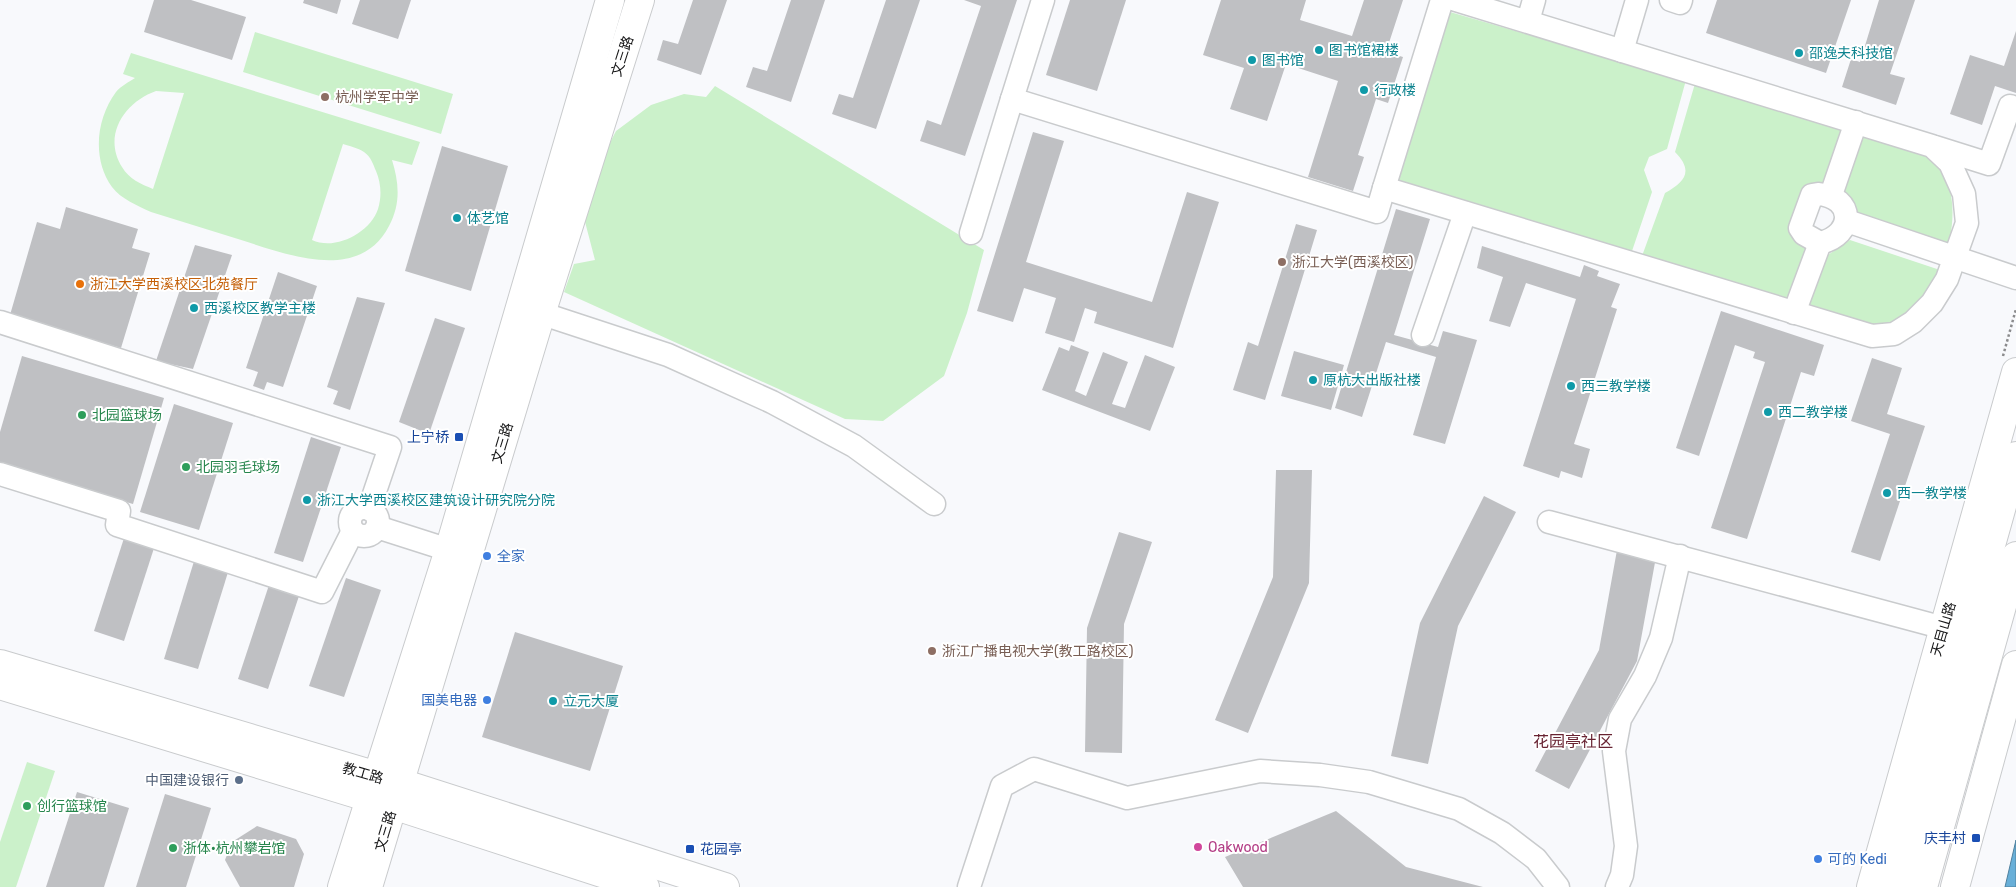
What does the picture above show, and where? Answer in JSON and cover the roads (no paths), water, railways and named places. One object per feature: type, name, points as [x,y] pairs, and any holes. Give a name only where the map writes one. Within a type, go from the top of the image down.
[{"type":"main road","name":"文三路","points":[[342,887],[385,791],[531,311],[610,0]]},
{"type":"main road","name":"文三路","points":[[368,887],[385,791],[449,550],[640,0]]},
{"type":"main road","name":"天目山路","points":[[1871,887],[2016,372]]},
{"type":"main road","name":"天目山路","points":[[1895,887],[2016,456]]},
{"type":"main road","points":[[1923,887],[2016,556]]},
{"type":"main road","name":"教工路","points":[[0,664],[385,791],[645,887]]},
{"type":"main road","points":[[1955,887],[2016,665]]},
{"type":"main road","name":"教工路","points":[[0,686],[385,791],[725,887]]},
{"type":"lane","points":[[971,233],[1044,0]]},
{"type":"lane","points":[[1012,99],[1377,212],[1442,0]]},
{"type":"lane","points":[[1456,0],[1989,164],[2010,106],[2016,108]]},
{"type":"lane","points":[[1528,21],[1534,0]]},
{"type":"lane","points":[[1622,51],[1638,0]]},
{"type":"lane","points":[[1671,0],[1680,2],[1681,0]]},
{"type":"lane","points":[[1831,195],[1856,122]]},
{"type":"lane","points":[[1384,188],[1872,336],[1894,334],[1913,322],[1932,303],[1947,279],[1967,223],[1964,194],[1950,163],[1932,146]]},
{"type":"lane","points":[[1812,195],[1831,195],[1845,208],[1847,221],[1845,227],[1832,240],[1820,243],[1804,234],[1800,228],[1812,195]]},
{"type":"lane","points":[[1423,335],[1465,213]]},
{"type":"lane","points":[[1847,221],[2016,278]]},
{"type":"lane","points":[[1794,313],[1820,243]]},
{"type":"lane","points":[[531,311],[668,355],[772,402],[854,446],[934,504]]},
{"type":"lane","points":[[0,322],[390,447],[367,536],[354,531],[322,592],[117,525],[119,512],[0,474]]},
{"type":"lane","points":[[373,518],[449,550]]},
{"type":"lane","points":[[1549,522],[1944,628]]},
{"type":"lane","points":[[1617,887],[1622,875],[1626,846],[1614,751],[1620,719],[1645,676],[1661,638],[1680,556]]},
{"type":"lane","points":[[969,887],[1002,786],[1034,769],[1127,798],[1260,771],[1320,775],[1369,782],[1459,809],[1502,833],[1536,858],[1558,887]]},
{"type":"water","points":[[2016,840],[2016,887],[2005,887]]},
{"type":"place","name":"图书馆裙楼","points":[[1319,50]]},
{"type":"place","name":"邵逸夫科技馆","points":[[1799,53]]},
{"type":"place","name":"图书馆","points":[[1252,60]]},
{"type":"place","name":"行政楼","points":[[1364,90]]},
{"type":"place","name":"杭州学军中学","points":[[325,97]]},
{"type":"place","name":"体艺馆","points":[[457,218]]},
{"type":"place","name":"浙江大学(西溪校区)","points":[[1282,262]]},
{"type":"place","name":"浙江大学西溪校区北苑餐厅","points":[[80,284]]},
{"type":"place","name":"西溪校区教学主楼","points":[[194,308]]},
{"type":"place","name":"原杭大出版社楼","points":[[1313,380]]},
{"type":"place","name":"西三教学楼","points":[[1571,386]]},
{"type":"place","name":"西二教学楼","points":[[1768,412]]},
{"type":"place","name":"北园篮球场","points":[[82,415]]},
{"type":"place","name":"上宁桥","points":[[459,437]]},
{"type":"place","name":"北园羽毛球场","points":[[186,467]]},
{"type":"place","name":"西一教学楼","points":[[1887,493]]},
{"type":"place","name":"浙江大学西溪校区建筑设计研究院分院","points":[[307,500]]},
{"type":"place","name":"全家","points":[[487,556]]},
{"type":"place","name":"浙江广播电视大学(教工路校区)","points":[[932,651]]},
{"type":"place","name":"国美电器","points":[[487,700]]},
{"type":"place","name":"立元大厦","points":[[553,701]]},
{"type":"place","name":"中国建设银行","points":[[239,780]]},
{"type":"place","name":"创行篮球馆","points":[[27,806]]},
{"type":"place","name":"庆丰村","points":[[1976,838]]},
{"type":"place","name":"Oakwood","points":[[1198,847]]},
{"type":"place","name":"浙体·杭州攀岩馆","points":[[173,848]]},
{"type":"place","name":"花园亭","points":[[690,849]]},
{"type":"place","name":"可的 Kedi","points":[[1818,859]]},
{"type":"district","name":"花园亭社区","points":[[1573,741]]}]
